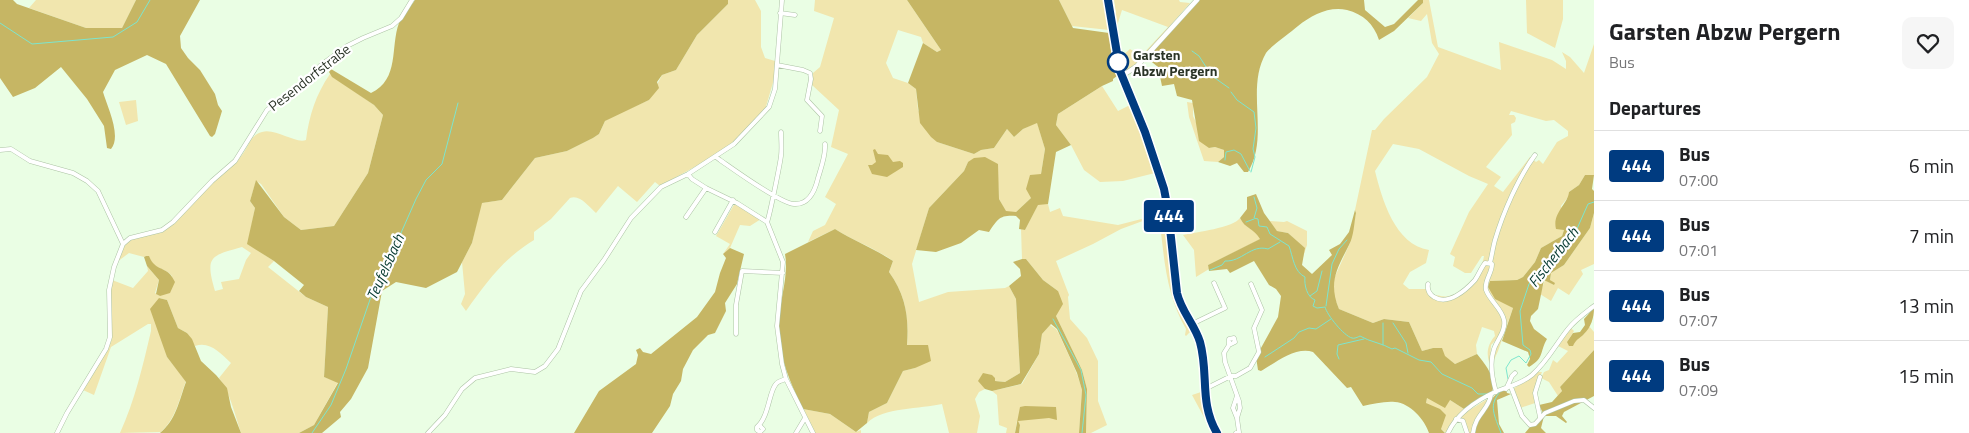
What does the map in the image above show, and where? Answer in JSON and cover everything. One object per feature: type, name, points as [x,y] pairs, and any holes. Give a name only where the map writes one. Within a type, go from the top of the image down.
[{"type":"street","name":"Pesendorfstraße","points":[[123,244],[130,238],[162,230],[173,222],[212,181],[235,161],[267,110],[298,88],[321,65],[347,46],[392,26],[401,18],[412,0]]},
{"type":"street","points":[[428,433],[445,415],[462,389],[475,378],[511,369],[535,372],[545,366],[555,354],[562,341],[581,291],[631,218],[656,191],[688,174],[700,164],[716,157],[734,144],[769,107],[775,89],[782,0]]},
{"type":"street","points":[[1108,0],[1122,76],[1162,179],[1168,210],[1176,288],[1181,305],[1200,342],[1207,409],[1217,433]]},
{"type":"street","points":[[1122,76],[1137,66],[1197,0]]},
{"type":"street","points":[[780,13],[795,15]]},
{"type":"street","points":[[777,65],[810,73],[811,79],[806,100],[822,116],[820,131]]},
{"type":"street","points":[[767,222],[770,218],[781,156],[781,132]]},
{"type":"street","points":[[716,157],[773,194],[787,202],[796,204],[812,195],[824,154],[825,144]]},
{"type":"street","points":[[0,150],[11,149],[30,161],[73,173],[86,181],[98,191],[123,244],[118,254],[109,290],[110,337],[106,349],[67,413],[58,433]]},
{"type":"street","points":[[1497,391],[1492,372],[1492,358],[1494,348],[1503,329],[1504,319],[1487,291],[1486,283],[1492,267],[1490,263],[1503,216],[1535,155]]},
{"type":"street","points":[[688,174],[706,188],[733,200],[767,222],[783,257],[777,334],[782,364],[786,379],[812,433]]},
{"type":"street","points":[[686,217],[706,188]]},
{"type":"street","points":[[715,232],[733,200]]},
{"type":"street","points":[[1428,284],[1427,287],[1432,295],[1440,300],[1447,300],[1475,279],[1485,263],[1490,263]]},
{"type":"street","points":[[736,334],[736,306],[742,271],[783,273]]},
{"type":"street","points":[[1192,324],[1225,308],[1214,283]]},
{"type":"street","points":[[1205,389],[1250,368],[1259,352],[1254,328],[1262,310],[1251,284]]},
{"type":"street","points":[[1448,433],[1456,419],[1470,407],[1497,391],[1511,387],[1536,371],[1573,323],[1594,306]]},
{"type":"street","points":[[1229,345],[1224,353],[1240,408],[1237,418],[1240,432],[1236,433]]},
{"type":"street","points":[[1505,389],[1512,376],[1516,373]]},
{"type":"street","points":[[1540,377],[1535,393],[1540,417]]},
{"type":"street","points":[[760,426],[768,410],[775,385],[786,379]]},
{"type":"street","points":[[1511,387],[1521,413],[1527,423],[1532,425],[1545,413],[1580,400],[1587,401],[1594,408]]},
{"type":"street","points":[[1473,433],[1476,420],[1492,395]]},
{"type":"street","points":[[796,433],[805,418]]},
{"type":"street","points":[[1456,419],[1463,421],[1467,433]]},
{"type":"shaded area","points":[[0,0],[13,0],[17,4],[86,28],[122,28],[136,0],[200,0],[180,36],[181,48],[200,70],[215,94],[222,111],[215,134],[212,137],[210,136],[166,64],[147,55],[115,70],[103,92],[114,129],[115,137],[111,149],[107,148],[104,126],[87,99],[61,67],[35,88],[13,97],[0,78]]},
{"type":"shaded area","points":[[36,0],[136,0],[122,28],[86,28],[29,8]]},
{"type":"shaded area","points":[[415,0],[728,0],[728,4],[697,35],[676,70],[662,75],[657,82],[659,88],[649,100],[605,121],[599,134],[593,138],[567,151],[535,158],[502,200],[482,203],[472,243],[457,272],[426,288],[396,282],[382,291],[368,368],[351,399],[340,412],[341,417],[322,433],[299,433],[314,425],[338,383],[324,377],[328,307],[306,297],[299,291],[304,285],[274,261],[247,244],[255,208],[250,201],[256,180],[284,217],[301,230],[334,226],[368,173],[383,115],[374,105],[332,77],[329,72],[331,69],[371,93],[380,87],[390,71],[399,23]]},
{"type":"shaded area","points":[[728,0],[755,0],[761,11],[761,47],[765,58],[775,61],[774,79],[765,110],[737,139],[720,153],[660,186],[655,182],[637,202],[618,186],[596,213],[581,199],[570,198],[551,219],[534,232],[534,240],[523,247],[496,272],[466,311],[461,304],[465,294],[462,262],[472,243],[481,203],[502,200],[535,158],[567,151],[593,138],[599,134],[605,121],[649,100],[662,75],[676,70],[697,35],[728,4]]},
{"type":"shaded area","points":[[815,0],[907,0],[941,50],[937,52],[923,43],[921,37],[898,30],[886,63],[893,78],[908,83],[916,89],[918,110],[937,142],[974,154],[981,150],[994,148],[1007,129],[1014,137],[1023,129],[1037,122],[1045,149],[1041,174],[1031,198],[1016,212],[1006,212],[999,199],[998,183],[968,162],[964,171],[929,208],[912,264],[919,302],[948,292],[1005,288],[1009,286],[1016,299],[1020,373],[1005,382],[995,381],[983,385],[985,389],[979,392],[975,399],[980,416],[977,433],[949,433],[942,404],[892,411],[867,423],[869,412],[887,403],[903,371],[915,368],[928,345],[907,346],[907,316],[903,298],[889,272],[893,261],[835,229],[808,242],[813,231],[825,225],[836,204],[825,197],[848,154],[831,147],[839,110],[812,85],[813,73],[820,67],[834,18],[814,11]]},
{"type":"shaded area","points":[[907,0],[1059,0],[1073,28],[1109,33],[1113,67],[1117,76],[1113,81],[1058,114],[1056,125],[1071,145],[1056,152],[1048,204],[1038,205],[1025,230],[1019,229],[1020,220],[1016,216],[1006,216],[997,221],[989,232],[979,230],[961,243],[936,252],[916,250],[929,208],[964,171],[968,162],[974,158],[985,157],[998,164],[999,199],[1006,211],[1016,212],[1031,198],[1026,189],[1030,175],[1041,174],[1045,149],[1037,123],[1023,129],[1014,137],[1007,129],[994,148],[981,150],[974,154],[937,142],[931,137],[920,123],[916,89],[908,83],[923,43],[937,52],[941,50]]},
{"type":"shaded area","points":[[1059,0],[1104,0],[1109,30],[1072,26]]},
{"type":"shaded area","points":[[1114,0],[1179,0],[1180,2],[1190,3],[1136,65],[1124,71],[1121,67],[1113,14],[1116,13]],"holes":[[[1122,10],[1168,27],[1141,56],[1130,49],[1121,57],[1117,26]]]},
{"type":"shaded area","points":[[1200,0],[1364,0],[1365,10],[1385,27],[1394,24],[1418,0],[1423,0],[1423,3],[1394,31],[1379,40],[1374,29],[1363,17],[1347,10],[1334,9],[1321,12],[1309,18],[1272,46],[1266,53],[1260,67],[1257,82],[1257,143],[1254,158],[1248,172],[1244,172],[1237,163],[1230,166],[1218,162],[1224,157],[1224,150],[1215,147],[1209,148],[1199,141],[1192,100],[1177,96],[1174,84],[1162,86],[1158,67],[1147,58]]},
{"type":"shaded area","points":[[1423,0],[1429,0],[1438,47],[1501,70],[1499,42],[1552,60],[1566,69],[1566,61],[1562,52],[1570,57],[1584,73],[1594,44],[1594,175],[1585,175],[1579,185],[1569,192],[1569,196],[1561,206],[1564,230],[1562,236],[1541,248],[1535,262],[1523,277],[1517,280],[1490,281],[1513,308],[1493,362],[1498,338],[1491,345],[1490,365],[1488,350],[1495,336],[1494,331],[1482,327],[1476,345],[1477,354],[1455,364],[1433,348],[1422,351],[1409,322],[1384,319],[1373,323],[1339,309],[1334,296],[1333,281],[1350,243],[1372,130],[1375,130],[1427,77],[1439,54],[1432,43],[1427,14],[1421,21],[1408,18],[1423,3]],"holes":[[[1511,111],[1546,121],[1554,120],[1568,131],[1568,136],[1557,142],[1543,164],[1539,160],[1536,162],[1530,157],[1503,192],[1494,186],[1501,177],[1486,167],[1512,135],[1511,124],[1515,122],[1516,118],[1514,115],[1509,115]],[[1393,144],[1419,149],[1488,184],[1469,212],[1450,254],[1455,257],[1453,266],[1465,273],[1471,273],[1482,256],[1484,256],[1483,262],[1467,286],[1455,294],[1447,296],[1430,295],[1426,289],[1409,289],[1403,284],[1410,272],[1426,263],[1429,250],[1417,246],[1407,239],[1399,230],[1386,207],[1375,171]]]},
{"type":"shaded area","points":[[1526,0],[1563,0],[1563,19],[1555,48],[1527,33]]},
{"type":"shaded area","points":[[330,74],[374,105],[383,115],[368,173],[334,226],[301,230],[284,217],[261,184],[256,181],[250,201],[255,208],[248,244],[274,261],[268,267],[306,297],[328,307],[324,377],[338,382],[314,425],[299,433],[241,433],[229,397],[219,378],[231,363],[210,347],[205,345],[195,346],[187,333],[178,328],[167,300],[159,298],[167,357],[186,381],[174,415],[161,432],[120,433],[138,382],[151,331],[151,324],[111,347],[94,395],[83,390],[112,339],[110,303],[112,280],[133,288],[148,271],[147,266],[159,280],[155,293],[160,296],[172,276],[154,265],[146,256],[129,253],[117,262],[124,247],[127,243],[138,237],[157,233],[168,228],[211,183],[239,159],[252,138],[258,133],[267,131],[296,140],[306,140],[314,106]],"holes":[[[242,247],[251,253],[246,260],[239,279],[221,282],[223,289],[215,291],[210,271],[213,259],[223,253]]]},
{"type":"shaded area","points":[[1102,86],[1118,111],[1130,105],[1155,173],[1123,181],[1100,182],[1084,170],[1071,145],[1056,125],[1058,114]]},
{"type":"shaded area","points":[[136,100],[138,121],[126,125],[119,102]]},
{"type":"shaded area","points":[[1187,102],[1193,103],[1193,116],[1209,148],[1215,147],[1224,150],[1224,157],[1218,162],[1204,161],[1189,117]]},
{"type":"shaded area","points":[[875,149],[878,154],[888,155],[893,162],[900,161],[903,163],[903,167],[887,177],[872,174],[868,165],[876,162],[873,150]]},
{"type":"shaded area","points":[[1585,175],[1594,175],[1592,189],[1594,191],[1594,213],[1590,228],[1564,265],[1551,273],[1550,280],[1555,283],[1554,285],[1544,280],[1538,309],[1531,316],[1530,321],[1534,329],[1547,339],[1540,357],[1529,367],[1527,365],[1530,359],[1528,352],[1502,341],[1513,308],[1495,299],[1488,287],[1490,281],[1517,280],[1523,277],[1535,262],[1541,248],[1562,236],[1564,230],[1556,229],[1556,218],[1569,192],[1579,185]]},
{"type":"shaded area","points":[[1256,194],[1264,213],[1277,231],[1288,233],[1305,248],[1302,265],[1312,274],[1332,255],[1329,250],[1340,244],[1349,232],[1355,210],[1352,238],[1335,276],[1334,291],[1339,309],[1373,323],[1384,319],[1409,322],[1422,351],[1442,348],[1445,356],[1455,364],[1477,354],[1492,376],[1492,392],[1464,409],[1450,400],[1445,408],[1427,398],[1426,403],[1440,409],[1446,415],[1441,429],[1445,433],[1429,433],[1416,413],[1406,405],[1387,402],[1363,406],[1351,387],[1347,388],[1313,352],[1300,351],[1293,353],[1261,371],[1258,370],[1256,357],[1278,317],[1281,296],[1276,289],[1269,285],[1254,261],[1230,273],[1227,269],[1209,271],[1208,265],[1260,239],[1240,218],[1247,209],[1247,197]]},
{"type":"shaded area","points":[[735,203],[761,219],[750,226],[740,225],[730,248],[723,254],[730,244],[716,236]]},
{"type":"shaded area","points":[[1038,204],[1048,204],[1050,212],[1060,208],[1063,216],[1118,225],[1165,213],[1171,209],[1177,284],[1179,284],[1186,308],[1202,337],[1206,357],[1211,410],[1220,433],[1212,432],[1192,395],[1201,392],[1198,348],[1191,331],[1185,335],[1186,329],[1174,302],[1166,274],[1159,215],[1121,229],[1056,261],[1069,295],[1070,319],[1087,338],[1098,361],[1098,401],[1107,425],[1091,433],[1086,433],[1087,389],[1082,370],[1056,316],[1058,291],[1043,280],[1026,259],[1022,259],[1021,229],[1025,230]]},
{"type":"shaded area","points":[[1594,213],[1594,264],[1581,270],[1583,274],[1569,295],[1558,288],[1551,301],[1540,294],[1545,280],[1554,285],[1550,280],[1551,273],[1564,265],[1590,228]]},
{"type":"shaded area","points":[[1240,218],[1261,239],[1208,265],[1209,269],[1196,277],[1194,250],[1183,235],[1222,227]]},
{"type":"shaded area","points":[[1269,221],[1287,221],[1307,231],[1307,245],[1303,257],[1304,248],[1288,233],[1277,231]]},
{"type":"shaded area","points":[[835,229],[893,261],[889,272],[903,298],[907,316],[907,345],[928,345],[931,361],[903,371],[887,403],[869,412],[867,423],[856,432],[830,414],[803,409],[785,366],[780,343],[779,320],[786,270],[785,254]]},
{"type":"shaded area","points":[[730,248],[744,254],[737,284],[725,303],[726,311],[715,333],[708,335],[693,350],[683,369],[681,381],[673,394],[670,406],[652,433],[574,433],[599,391],[636,364],[638,355],[636,350],[640,348],[643,352],[651,354],[697,317],[715,292],[726,258],[723,254]]},
{"type":"shaded area","points":[[149,256],[156,265],[172,277],[175,282],[170,293],[160,296],[156,294],[159,280],[147,266],[144,257]]},
{"type":"shaded area","points":[[1026,259],[1043,280],[1058,291],[1063,304],[1056,316],[1082,370],[1087,389],[1086,433],[1079,433],[1082,390],[1077,373],[1057,329],[1051,324],[1042,334],[1039,354],[1021,384],[992,391],[985,389],[978,381],[983,373],[992,375],[995,381],[1005,382],[1020,373],[1016,299],[1009,286],[1021,276],[1020,269],[1013,262]]},
{"type":"shaded area","points":[[159,298],[167,300],[178,328],[187,333],[192,339],[201,361],[227,388],[231,407],[241,433],[160,433],[170,422],[186,382],[167,357],[150,309]]},
{"type":"shaded area","points":[[1594,308],[1593,319],[1589,328],[1576,340],[1573,346],[1569,346],[1567,342],[1573,333],[1580,332],[1585,325],[1584,319]]},
{"type":"shaded area","points":[[1050,325],[1059,334],[1075,369],[1082,390],[1079,433],[1019,433],[1020,425],[1017,421],[1015,433],[1006,433],[1007,428],[999,425],[997,395],[992,391],[1022,384],[1039,354],[1042,334]]},
{"type":"shaded area","points":[[1589,326],[1594,332],[1594,350],[1560,387],[1562,391],[1558,396],[1549,382],[1541,378],[1544,372],[1549,370],[1553,360],[1557,363],[1568,351],[1558,346],[1571,328],[1574,331],[1567,342],[1584,334]]},
{"type":"shaded area","points":[[1594,350],[1594,396],[1564,412],[1562,416],[1566,423],[1556,416],[1544,416],[1541,428],[1546,433],[1525,433],[1530,427],[1537,424],[1544,415],[1539,405],[1552,402],[1562,391],[1560,387]]},
{"type":"shaded area","points":[[1537,372],[1542,372],[1534,391],[1535,403],[1520,408],[1513,389]]},
{"type":"shaded area","points":[[1506,390],[1507,393],[1511,394],[1497,400],[1499,424],[1504,433],[1474,433],[1480,418],[1491,400],[1498,393]]},
{"type":"shaded area","points":[[1427,398],[1450,400],[1464,409],[1454,419],[1446,433],[1441,429],[1426,403]]},
{"type":"shaded area","points":[[1489,398],[1474,421],[1471,433],[1468,433],[1459,418],[1460,416]]},
{"type":"shaded area","points":[[1020,407],[1056,407],[1057,420],[1049,418],[1018,421],[1020,425],[1019,433],[1015,433]]},
{"type":"shaded area","points":[[803,409],[830,414],[856,432],[861,430],[861,433],[814,433]]},
{"type":"waterway","points":[[0,23],[32,44],[113,37],[137,22],[150,0]]},
{"type":"waterway","points":[[1192,51],[1199,56],[1212,76],[1229,88]]},
{"type":"waterway","points":[[1231,92],[1237,100],[1254,112],[1256,128],[1253,149],[1255,157],[1251,172]]},
{"type":"waterway","name":"Teufelsbach","points":[[312,433],[331,405],[346,369],[374,288],[382,276],[416,199],[426,180],[442,164],[458,103]]},
{"type":"waterway","points":[[1225,160],[1226,152],[1234,150],[1241,154],[1250,171]]},
{"type":"waterway","points":[[1254,197],[1257,208],[1254,218],[1258,219],[1259,226],[1267,227],[1270,234],[1289,246],[1298,272],[1305,277],[1308,294],[1315,300],[1313,306],[1317,308],[1325,307],[1332,320],[1340,329],[1353,338],[1360,336],[1392,349],[1395,348],[1419,360],[1431,362],[1442,374],[1472,388],[1478,394],[1488,394]]},
{"type":"waterway","name":"Fischerbach","points":[[1508,379],[1506,368],[1511,360],[1519,356],[1526,363],[1531,354],[1530,350],[1523,345],[1520,311],[1529,284],[1576,231],[1588,204],[1594,202]]},
{"type":"waterway","points":[[1246,222],[1254,219]]},
{"type":"waterway","points":[[1326,306],[1332,264],[1339,249],[1347,240]]},
{"type":"waterway","points":[[1210,270],[1222,265],[1225,261],[1231,261],[1256,249],[1268,249],[1280,242]]},
{"type":"waterway","points":[[1310,296],[1317,291],[1322,271]]},
{"type":"waterway","points":[[1053,319],[1081,370],[1086,395],[1082,433]]},
{"type":"waterway","points":[[1265,357],[1294,338],[1299,332],[1309,328],[1316,329],[1331,319]]},
{"type":"waterway","points":[[1383,323],[1383,345]]},
{"type":"waterway","points":[[1393,323],[1406,343],[1408,353]]},
{"type":"waterway","points":[[1339,359],[1337,354],[1338,345],[1364,339]]},
{"type":"waterway","name":"Fischerbach","points":[[1501,391],[1493,406],[1501,433]]},
{"type":"bus line","name":"444","points":[[1108,0],[1122,78],[1145,132],[1162,179],[1168,210],[1174,279],[1178,298],[1200,342],[1203,359],[1205,399],[1212,424],[1217,433]]},
{"type":"place","name":"Garsten Abzw Pergern","points":[[1118,62]]}]
